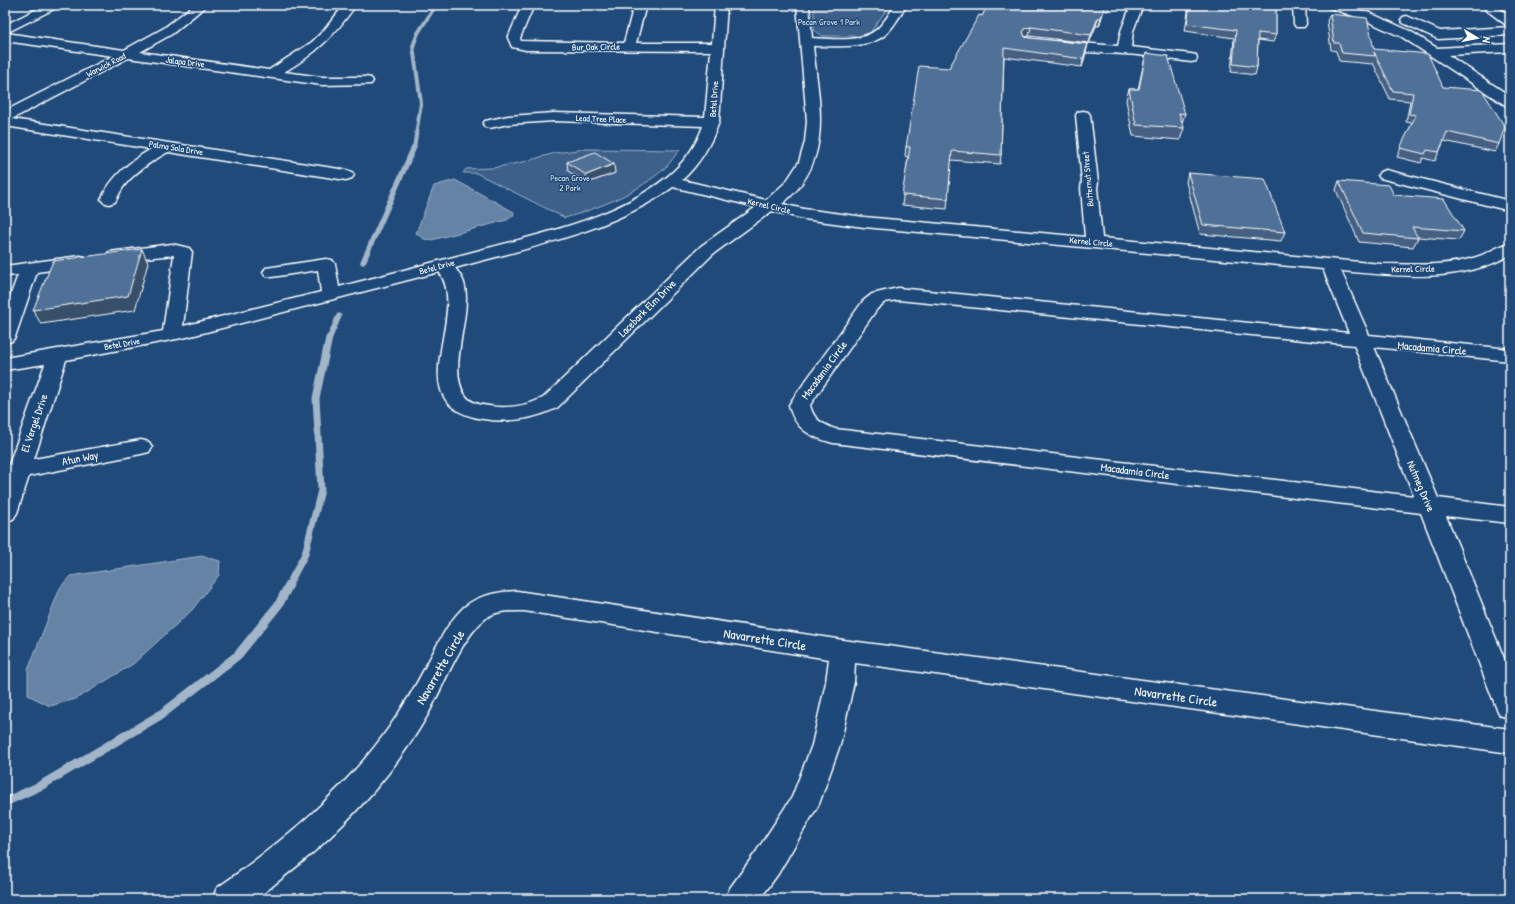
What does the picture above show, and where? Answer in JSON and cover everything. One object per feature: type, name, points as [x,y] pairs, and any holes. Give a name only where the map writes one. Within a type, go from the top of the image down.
[{"type":"street","points":[[5,30],[54,5]]},
{"type":"street","name":"Warwick Road","points":[[5,117],[126,55],[168,30],[201,5]]},
{"type":"street","points":[[271,74],[292,62],[316,45],[330,32],[350,5]]},
{"type":"street","name":"Bur Oak Circle","points":[[528,5],[514,38],[516,44],[547,48],[629,46],[718,47]]},
{"type":"street","points":[[629,46],[640,5]]},
{"type":"street","name":"Betel Drive","points":[[5,364],[57,356],[172,334],[444,266],[587,225],[623,210],[653,194],[671,182],[693,161],[707,139],[712,122],[721,5]]},
{"type":"street","name":"Lacebark Elm Drive","points":[[444,266],[454,281],[456,288],[455,313],[448,364],[451,391],[457,401],[478,412],[519,414],[544,407],[557,398],[707,250],[768,206],[792,186],[807,162],[812,142],[814,121],[803,5]]},
{"type":"street","points":[[806,42],[853,41],[872,37],[881,32],[901,5]]},
{"type":"street","points":[[1124,50],[1127,31],[1137,5]]},
{"type":"street","points":[[1299,5],[1300,24]]},
{"type":"street","points":[[1331,5],[1380,21],[1406,34],[1436,52],[1510,102]]},
{"type":"street","points":[[1486,5],[1510,22]]},
{"type":"street","points":[[1399,16],[1438,35],[1510,32]]},
{"type":"street","name":"Jalapa Drive","points":[[5,37],[322,81],[366,81]]},
{"type":"street","points":[[1044,43],[1081,48],[1124,50],[1190,58]]},
{"type":"street","points":[[1436,52],[1510,48]]},
{"type":"street","points":[[1486,85],[1510,84]]},
{"type":"street","name":"Butternut Street","points":[[1083,115],[1090,182],[1089,188],[1094,243]]},
{"type":"street","name":"Lead Tree Place","points":[[490,124],[508,120],[554,117],[712,122]]},
{"type":"street","name":"Palma Sola Drive","points":[[5,122],[346,175]]},
{"type":"street","points":[[109,199],[117,183],[127,173],[164,147]]},
{"type":"street","points":[[1386,175],[1510,206]]},
{"type":"street","name":"Kernel Circle","points":[[671,182],[804,214],[864,222],[1330,265],[1381,269],[1442,269],[1475,263],[1498,256],[1510,248]]},
{"type":"street","points":[[5,271],[172,249],[183,252],[172,334]]},
{"type":"street","points":[[272,272],[326,264],[331,294]]},
{"type":"street","name":"Nutmeg Drive","points":[[1330,265],[1430,506],[1510,708]]},
{"type":"street","points":[[5,337],[29,268]]},
{"type":"street","name":"Macadamia Circle","points":[[1510,355],[1361,342],[898,294],[880,298],[870,305],[799,405],[800,413],[805,422],[819,432],[833,436],[1510,515]]},
{"type":"street","name":"El Vergel Drive","points":[[5,513],[57,356]]},
{"type":"street","name":"Atun Way","points":[[18,470],[141,446]]},
{"type":"street","name":"Navarrette Circle","points":[[228,899],[256,879],[327,822],[371,774],[395,742],[418,706],[455,637],[471,616],[479,609],[489,604],[506,601],[524,601],[843,652],[1510,740]]},
{"type":"street","points":[[741,899],[767,863],[804,804],[826,745],[840,682],[843,652]]},
{"type":"green space","name":"Pecan Grove 1 Park","points":[[860,5],[890,5],[870,33],[858,36],[823,36],[814,30],[814,8],[860,8]]},
{"type":"green space","name":"Pecan Grove 2 Park","points":[[585,149],[680,150],[666,167],[631,192],[605,204],[565,218],[476,173],[463,173],[466,169],[492,168],[523,162],[555,153]]},
{"type":"shaded area","points":[[455,180],[514,212],[513,216],[507,220],[432,240],[424,239],[416,233],[434,186]]},
{"type":"shaded area","points":[[202,556],[220,561],[219,575],[192,610],[133,664],[76,699],[50,706],[28,695],[28,670],[60,588],[70,576]]},
{"type":"building","points":[[988,5],[1105,5],[1101,18],[1098,18],[1091,35],[1031,27],[1026,28],[1023,32],[1025,37],[1030,38],[1088,44],[1083,59],[1004,48],[1001,155],[952,151],[948,199],[902,195],[910,147],[906,147],[919,66],[949,68],[979,15],[982,16]]},
{"type":"building","points":[[1190,5],[1276,5],[1276,35],[1258,33],[1257,67],[1233,64],[1236,30],[1187,24]]},
{"type":"building","points":[[1330,14],[1367,18],[1374,49],[1428,54],[1443,87],[1482,90],[1505,127],[1499,144],[1447,132],[1439,152],[1427,150],[1425,154],[1400,148],[1416,115],[1409,114],[1413,93],[1393,91],[1374,52],[1375,56],[1342,53],[1339,43],[1334,43]]},
{"type":"building","points":[[1146,53],[1168,56],[1185,114],[1179,113],[1184,128],[1136,125],[1129,89],[1139,89]]},
{"type":"building","points":[[595,152],[614,164],[586,175],[567,162]]},
{"type":"building","points":[[1188,173],[1265,179],[1285,232],[1203,225]]},
{"type":"building","points":[[1339,181],[1389,185],[1394,195],[1444,199],[1464,231],[1412,227],[1418,238],[1363,233]]},
{"type":"building","points":[[142,249],[128,296],[33,310],[53,261]]},
{"type":"waterway","points":[[414,148],[421,103],[413,46],[418,33],[436,5]]},
{"type":"waterway","points":[[363,262],[414,147]]},
{"type":"waterway","points":[[329,339],[339,316]]},
{"type":"waterway","points":[[288,586],[305,554],[321,490],[316,398],[329,338]]},
{"type":"waterway","points":[[5,802],[40,786],[162,714],[238,655],[279,604],[289,585]]}]
